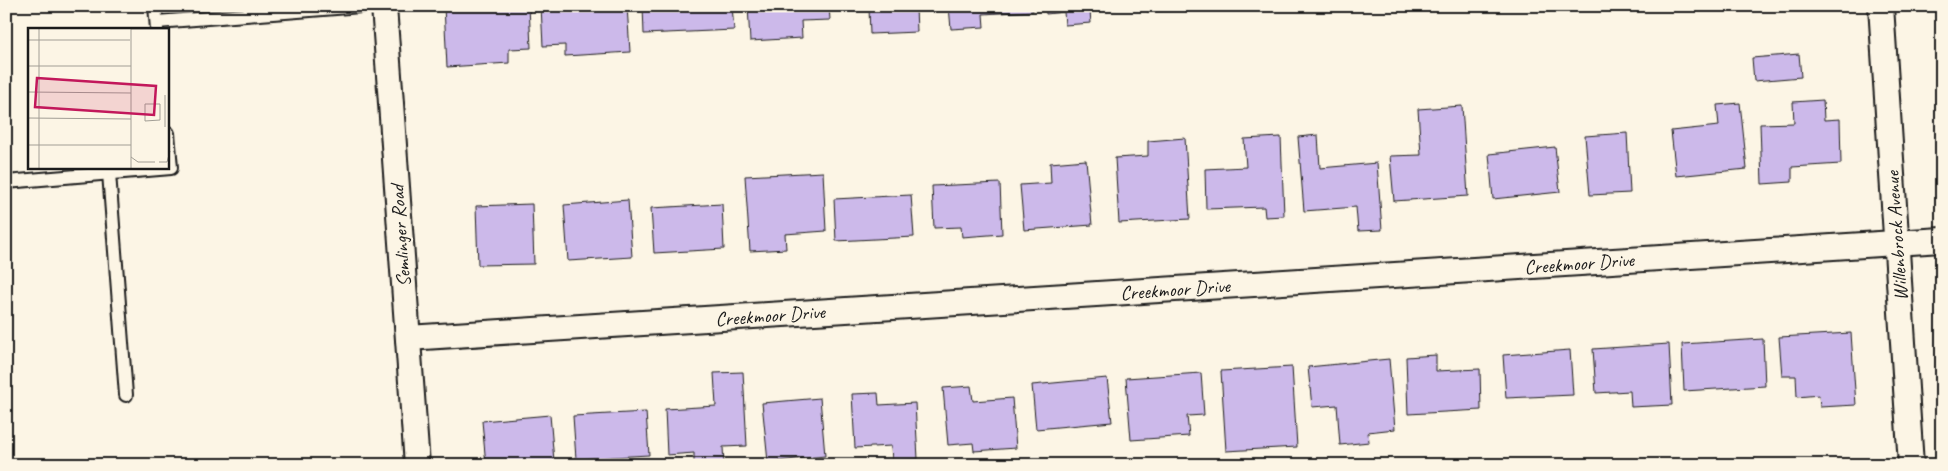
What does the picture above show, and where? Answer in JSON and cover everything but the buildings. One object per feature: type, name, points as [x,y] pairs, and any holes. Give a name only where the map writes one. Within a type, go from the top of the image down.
[{"type":"street","name":"Semlinger Road","points":[[384,6],[417,465]]},
{"type":"street","name":"Willenbrock Avenue","points":[[1881,6],[1911,465]]},
{"type":"street","name":"Creekmoor Drive","points":[[408,338],[1942,240]]},
{"type":"lane","points":[[155,6],[157,25],[361,6]]},
{"type":"lane","points":[[169,145],[171,168],[169,168]]},
{"type":"lane","points":[[6,182],[159,169]]},
{"type":"lane","points":[[109,173],[126,395]]}]
